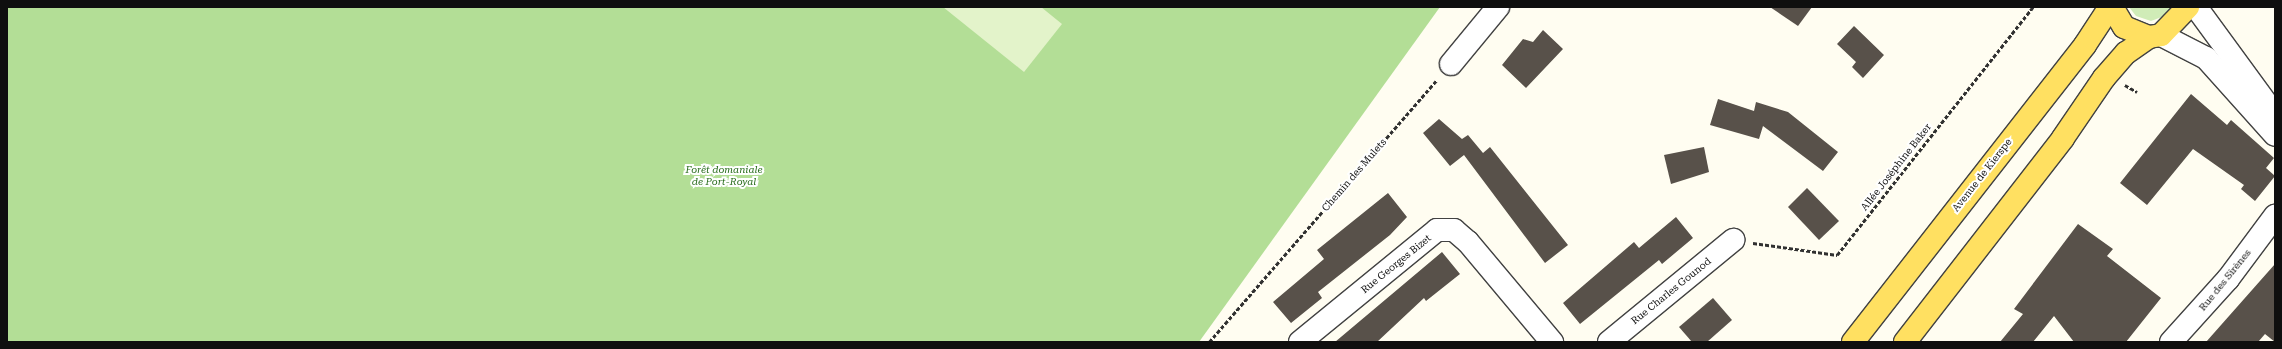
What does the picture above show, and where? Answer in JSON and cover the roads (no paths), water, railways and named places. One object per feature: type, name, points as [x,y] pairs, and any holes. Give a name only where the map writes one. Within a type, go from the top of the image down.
[{"type":"main road","points":[[2111,7],[2124,27],[2155,36]]},
{"type":"main road","name":"Avenue de Kierspe","points":[[1853,342],[2085,46],[2111,7]]},
{"type":"main road","points":[[1905,342],[2063,138],[2104,78],[2126,53],[2155,36],[2188,7]]},
{"type":"street","points":[[1451,64],[1498,7]]},
{"type":"street","points":[[2196,7],[2275,115]]},
{"type":"street","points":[[2155,36],[2206,58],[2275,135]]},
{"type":"street","name":"Rue des Sirènes","points":[[2171,342],[2228,279],[2275,216]]},
{"type":"street","name":"Rue Georges Bizet","points":[[1300,342],[1437,230],[1454,230],[1468,242],[1552,342]]},
{"type":"street","name":"Rue Charles Gounod","points":[[1609,342],[1733,240]]},
{"type":"park label","name":"Forêt domaniale de Port-Royal","points":[[724,174]]}]
